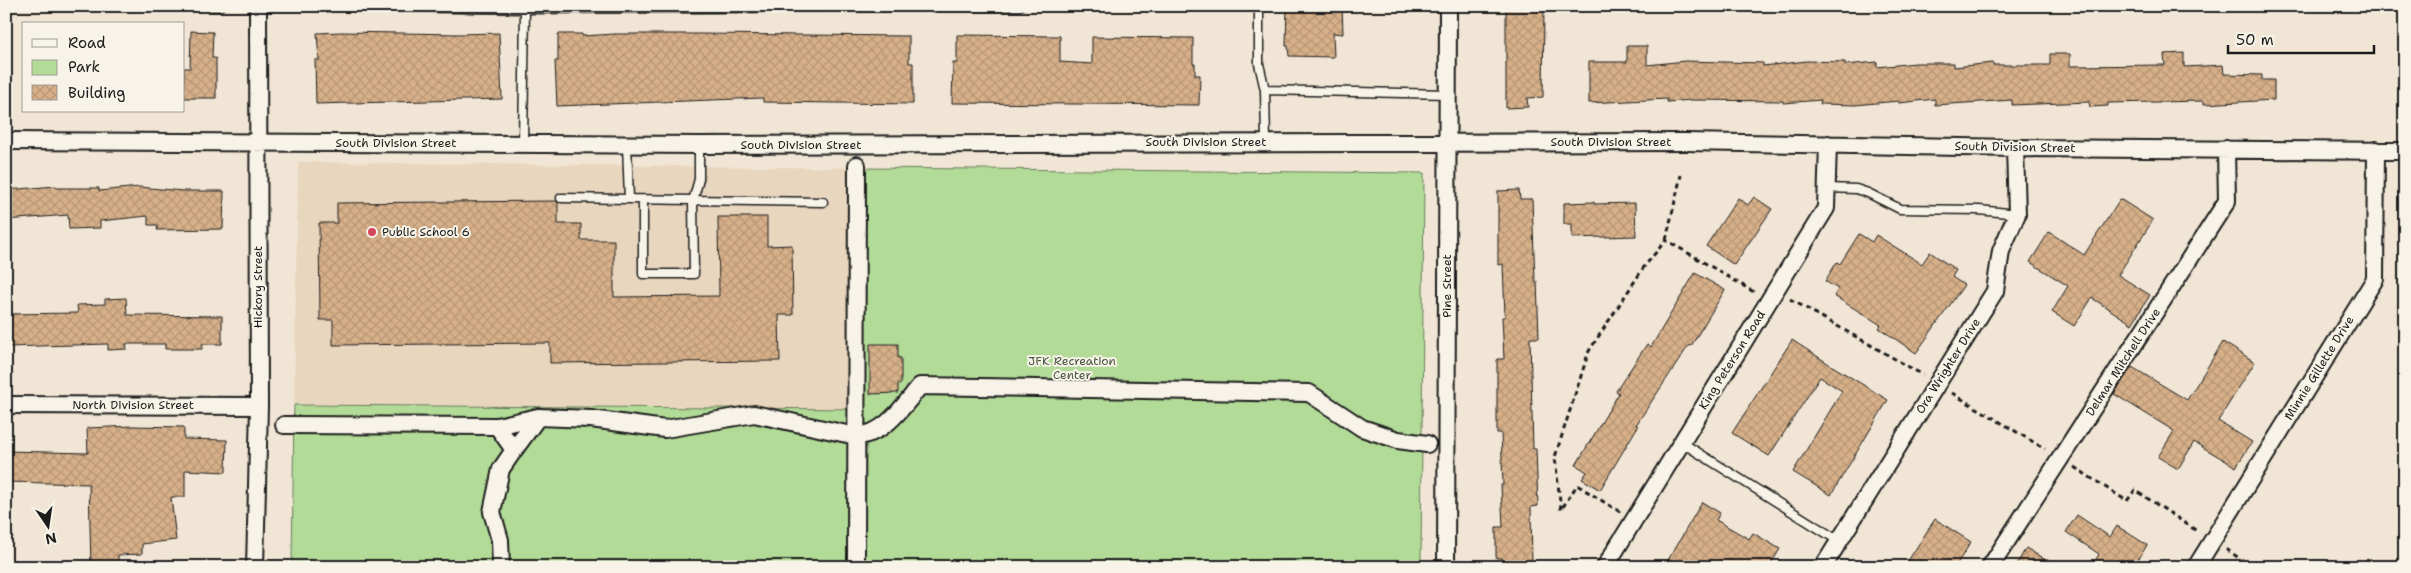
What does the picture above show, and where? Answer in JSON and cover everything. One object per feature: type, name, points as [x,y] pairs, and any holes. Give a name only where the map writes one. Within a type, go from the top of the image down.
[{"type":"street","name":"Hickory Street","points":[[255,567],[259,406],[258,6]]},
{"type":"street","name":"Pine Street","points":[[1446,567],[1448,6]]},
{"type":"street","name":"South Division Street","points":[[6,141],[699,145],[1447,141],[2405,151]]},
{"type":"street","name":"King Peterson Road","points":[[1605,567],[1826,208],[1828,144]]},
{"type":"street","name":"Ora Wrighter Drive","points":[[1823,567],[1995,291],[2001,250],[2017,214],[2015,148]]},
{"type":"street","name":"Delmar Mitchell Drive","points":[[1990,567],[2227,201],[2226,149]]},
{"type":"street","name":"Minnie Gillette Drive","points":[[2196,567],[2375,279],[2376,150]]},
{"type":"street","points":[[856,567],[857,165]]},
{"type":"street","points":[[284,425],[497,426],[538,417],[591,419],[665,429],[754,414],[856,436],[870,435],[898,413],[920,386],[1309,393],[1362,428],[1398,440],[1427,444]]},
{"type":"street","name":"North Division Street","points":[[6,404],[259,406]]},
{"type":"street","points":[[501,567],[500,540],[492,512],[501,469],[538,417]]},
{"type":"street","points":[[497,426],[514,450]]},
{"type":"lane","points":[[211,6],[220,6]]},
{"type":"lane","points":[[325,6],[525,9],[1020,6]]},
{"type":"lane","points":[[1260,6],[1259,64],[1265,90],[1266,142]]},
{"type":"lane","points":[[523,143],[525,9]]},
{"type":"lane","points":[[1265,90],[1448,94]]},
{"type":"lane","points":[[627,144],[628,200]]},
{"type":"lane","points":[[642,200],[643,274],[694,274],[694,201],[699,179],[699,145]]},
{"type":"lane","points":[[1827,188],[1856,189],[1900,209],[1979,210],[2017,214]]},
{"type":"lane","points":[[561,198],[823,202]]},
{"type":"lane","points":[[1681,442],[1839,541]]},
{"type":"path","points":[[1633,520],[1577,484],[1561,510],[1555,457],[1588,352],[1644,267],[1666,240],[1681,175]]},
{"type":"path","points":[[1666,240],[1760,296]]},
{"type":"path","points":[[1790,299],[1937,384],[2127,501],[2135,490],[2252,567]]},
{"type":"shaded area","points":[[298,162],[864,168],[863,409],[294,405]]},
{"type":"green space","name":"JFK Recreation Center","points":[[864,168],[1424,173],[1421,567],[292,567],[294,405],[862,409]]},
{"type":"building","points":[[1287,6],[1342,6],[1343,34],[1333,33],[1334,57],[1289,56],[1288,46],[1286,46]]},
{"type":"building","points":[[1506,6],[1544,6],[1543,97],[1527,98],[1528,107],[1506,108]]},
{"type":"building","points":[[191,31],[213,32],[212,58],[216,58],[216,98],[185,98],[185,68],[190,68]]},
{"type":"building","points":[[317,33],[499,33],[502,99],[316,104],[315,60],[319,60]]},
{"type":"building","points":[[558,34],[582,34],[582,36],[699,34],[909,36],[909,63],[913,63],[913,104],[763,102],[763,98],[557,106],[555,61],[558,61]]},
{"type":"building","points":[[957,35],[1060,36],[1060,62],[1092,64],[1092,37],[1193,38],[1195,75],[1200,75],[1199,105],[952,103],[953,63],[957,63]]},
{"type":"building","points":[[1627,46],[1647,46],[1647,65],[1685,61],[1763,63],[1763,66],[1807,61],[1845,62],[1845,65],[1877,62],[1877,67],[1916,63],[1954,63],[1954,67],[1993,63],[1993,65],[2050,65],[2050,54],[2070,54],[2070,66],[2165,65],[2164,54],[2184,53],[2184,67],[2223,65],[2224,74],[2262,75],[2262,80],[2274,80],[2274,100],[2204,104],[2204,101],[2108,103],[2108,106],[2090,107],[2089,102],[2012,105],[2012,100],[1935,105],[1935,99],[1855,105],[1820,104],[1821,100],[1783,103],[1783,101],[1692,100],[1667,102],[1667,99],[1589,103],[1589,62],[1627,62]]},
{"type":"building","points":[[56,186],[57,188],[99,188],[99,191],[139,187],[183,191],[224,191],[223,229],[157,230],[158,225],[148,225],[148,216],[100,221],[100,228],[69,229],[68,215],[6,220],[6,190]]},
{"type":"building","points":[[1519,190],[1520,199],[1532,199],[1535,281],[1537,281],[1539,338],[1530,338],[1533,449],[1536,449],[1538,506],[1531,507],[1532,567],[1501,567],[1501,558],[1496,558],[1496,527],[1503,527],[1501,433],[1497,433],[1497,359],[1504,359],[1502,317],[1505,317],[1503,264],[1498,265],[1498,191]]},
{"type":"building","points":[[1754,197],[1772,209],[1734,265],[1706,246],[1738,198],[1748,205]]},
{"type":"building","points":[[2120,199],[2153,220],[2118,275],[2150,295],[2132,324],[2092,298],[2074,326],[2052,312],[2068,286],[2030,262],[2049,232],[2084,255]]},
{"type":"building","points":[[556,201],[558,203],[558,224],[581,224],[581,240],[614,240],[614,297],[719,296],[718,217],[767,217],[767,246],[792,245],[793,315],[779,315],[780,361],[550,363],[550,343],[333,345],[333,320],[320,320],[319,223],[337,223],[337,203]]},
{"type":"building","points":[[1594,202],[1594,204],[1635,203],[1636,236],[1572,238],[1572,224],[1564,224],[1564,203]]},
{"type":"building","points":[[1859,234],[1872,242],[1876,235],[1922,264],[1930,252],[1956,270],[1952,277],[1964,285],[1916,353],[1879,328],[1881,325],[1834,296],[1838,289],[1825,281],[1837,262],[1840,264]]},
{"type":"building","points":[[1695,273],[1725,290],[1691,346],[1689,345],[1636,425],[1638,426],[1600,490],[1582,479],[1587,472],[1576,465],[1619,393],[1616,391],[1647,344],[1651,347]]},
{"type":"building","points":[[126,298],[127,315],[222,316],[222,344],[202,344],[202,349],[165,349],[165,344],[126,344],[127,349],[108,350],[108,344],[6,347],[6,314],[78,313],[77,305],[105,304],[105,299]]},
{"type":"building","points":[[1792,340],[1888,400],[1831,495],[1793,472],[1842,391],[1820,377],[1769,456],[1732,433]]},
{"type":"building","points":[[2223,342],[2255,362],[2218,421],[2252,442],[2236,467],[2194,442],[2178,469],[2158,457],[2174,431],[2114,394],[2132,367],[2187,400]]},
{"type":"building","points":[[870,344],[898,344],[898,358],[901,358],[901,384],[898,384],[898,393],[870,394]]},
{"type":"building","points":[[133,426],[184,427],[184,439],[227,440],[226,472],[185,470],[185,497],[171,497],[176,540],[142,544],[142,554],[118,555],[118,567],[91,567],[89,484],[6,482],[6,451],[88,453],[87,428]]},
{"type":"building","points":[[1702,502],[1720,513],[1716,520],[1749,539],[1753,533],[1780,549],[1769,567],[1664,567]]},
{"type":"building","points":[[2077,515],[2110,537],[2117,526],[2147,545],[2134,567],[2092,567],[2099,554],[2066,532]]},
{"type":"building","points":[[1935,519],[1971,542],[1955,567],[1904,567]]},
{"type":"building","points":[[2026,548],[2057,567],[2015,567]]},
{"type":"place","name":"Public School 6","points":[[372,232]]}]
